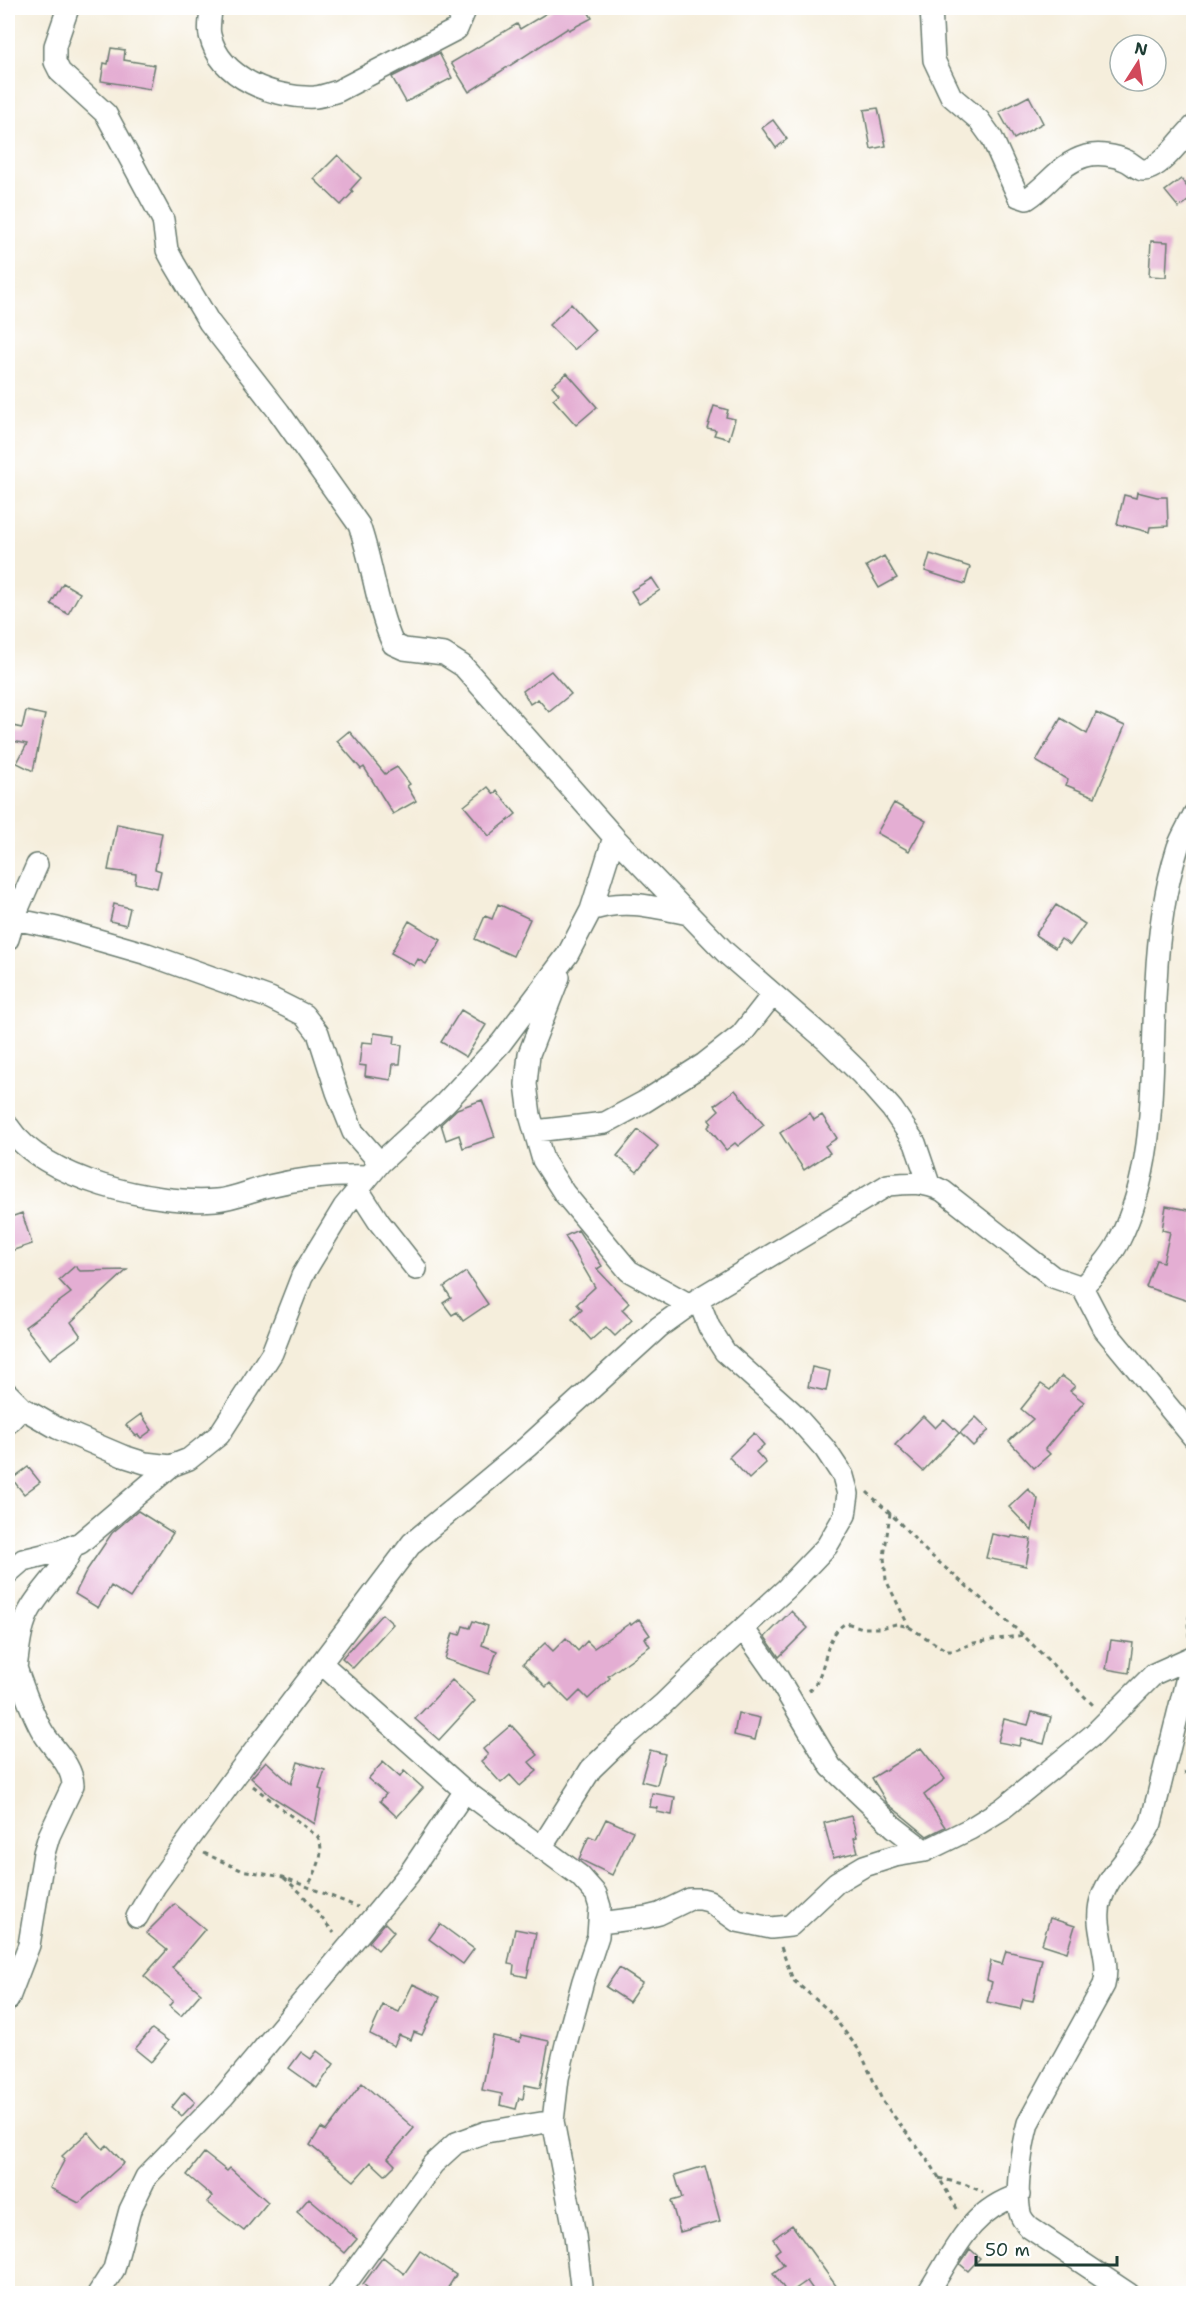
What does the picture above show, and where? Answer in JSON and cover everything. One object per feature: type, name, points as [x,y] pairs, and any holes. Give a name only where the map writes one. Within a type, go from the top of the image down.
[{"type":"street","points":[[68,8],[55,46],[55,62],[60,72],[106,114],[163,220],[167,250],[209,322],[279,412],[359,525],[384,625],[393,644],[404,649],[444,654],[463,666],[614,837],[726,953],[826,1040],[862,1075],[892,1109],[915,1143],[929,1184]]},
{"type":"street","points":[[211,8],[210,34],[220,56],[233,70],[254,85],[285,94],[317,97],[338,91],[457,29],[466,8]]},
{"type":"street","points":[[931,8],[934,60],[951,96],[979,120],[992,138],[1018,196],[1027,199],[1039,191],[1069,162],[1089,155],[1106,155],[1126,160],[1137,169],[1148,170],[1163,160],[1194,126]]},
{"type":"street","points":[[1082,1287],[1102,1267],[1119,1241],[1137,1194],[1149,1129],[1156,981],[1165,909],[1179,847],[1194,814]]},
{"type":"street","points":[[541,1848],[591,1769],[786,1589],[827,1546],[845,1515],[848,1494],[843,1476],[825,1449],[792,1412],[725,1352],[694,1302],[654,1287],[629,1271],[564,1193],[543,1160],[530,1115],[526,1084],[529,1054],[568,954],[591,910],[614,837]]},
{"type":"street","points":[[37,865],[11,929],[57,928],[147,954],[270,998],[304,1015],[318,1033],[337,1092],[369,1176],[379,1222],[416,1269]]},
{"type":"street","points":[[591,910],[607,905],[627,903],[688,914]]},
{"type":"street","points":[[8,1573],[23,1560],[73,1546],[88,1537],[171,1466],[189,1459],[219,1435],[255,1383],[272,1353],[302,1276],[344,1207],[369,1176],[445,1103],[501,1043],[568,954]]},
{"type":"street","points":[[535,1131],[604,1123],[644,1102],[704,1064],[741,1035],[773,994]]},
{"type":"street","points":[[8,1126],[15,1138],[42,1158],[75,1176],[142,1195],[219,1200],[285,1182],[330,1175],[369,1176]]},
{"type":"street","points":[[137,1917],[237,1774],[412,1543],[527,1447],[659,1327],[694,1302],[888,1185],[910,1182],[929,1184],[943,1191],[1053,1277],[1082,1287],[1104,1329],[1194,1438]]},
{"type":"street","points":[[12,1408],[123,1456],[145,1463],[171,1466]]},
{"type":"street","points":[[8,2000],[29,1945],[44,1853],[49,1836],[73,1785],[73,1776],[69,1767],[42,1731],[12,1660],[24,1621],[46,1587],[62,1568],[73,1546]]},
{"type":"street","points":[[743,1628],[791,1698],[831,1767],[894,1827],[925,1851]]},
{"type":"street","points":[[600,1923],[647,1917],[659,1914],[690,1899],[701,1899],[709,1901],[737,1921],[775,1928],[790,1926],[837,1881],[864,1866],[895,1856],[925,1851],[970,1829],[1002,1809],[1093,1735],[1154,1674],[1193,1657]]},
{"type":"street","points":[[1129,2294],[1030,2228],[1011,2198],[1029,2123],[1104,1985],[1107,1962],[1100,1923],[1102,1897],[1126,1858],[1144,1839],[1151,1823],[1193,1657]]},
{"type":"street","points":[[322,1664],[465,1791],[580,1876],[596,1894],[600,1907],[600,1923],[558,2078],[553,2121],[575,2235],[582,2294]]},
{"type":"street","points":[[98,2294],[114,2269],[129,2210],[146,2176],[223,2097],[409,1874],[465,1791]]},
{"type":"street","points":[[338,2294],[433,2164],[456,2143],[486,2132],[553,2121]]},
{"type":"street","points":[[927,2294],[944,2263],[969,2227],[1011,2198]]},
{"type":"path","points":[[843,1476],[870,1494],[926,1551],[1058,1667],[1107,1720]]},
{"type":"path","points":[[1194,1511],[1191,1518],[1194,1544]]},
{"type":"path","points":[[890,1513],[884,1557],[886,1580],[909,1627]]},
{"type":"path","points":[[1193,1657],[1188,1621],[1194,1597]]},
{"type":"path","points":[[791,1698],[811,1690],[830,1641],[838,1627],[846,1623],[863,1628],[881,1628],[896,1624],[909,1627],[946,1651],[953,1651],[982,1641],[1023,1635]]},
{"type":"path","points":[[237,1774],[318,1837],[321,1843],[321,1856],[308,1886]]},
{"type":"path","points":[[187,1843],[241,1870],[283,1877],[375,1915]]},
{"type":"path","points":[[283,1877],[325,1919],[344,1952]]},
{"type":"path","points":[[775,1928],[793,1980],[827,2009],[854,2042],[868,2066],[883,2102],[939,2178],[969,2227]]},
{"type":"path","points":[[939,2178],[1011,2198]]},
{"type":"building","points":[[555,8],[586,8],[592,18],[569,30],[568,28],[469,92],[451,63],[517,24],[520,29]]},
{"type":"building","points":[[111,48],[125,50],[124,60],[155,65],[150,89],[101,81],[104,63],[108,64]]},
{"type":"building","points":[[439,53],[452,78],[406,102],[392,77]]},
{"type":"building","points":[[1029,96],[1043,123],[1014,139],[999,112]]},
{"type":"building","points":[[878,108],[886,146],[871,149],[864,110]]},
{"type":"building","points":[[773,120],[787,139],[776,148],[762,128]]},
{"type":"building","points":[[338,155],[361,178],[351,189],[353,192],[341,205],[314,179]]},
{"type":"building","points":[[1181,179],[1194,196],[1179,208],[1165,191]]},
{"type":"building","points":[[1151,241],[1168,242],[1166,277],[1149,276]]},
{"type":"building","points":[[571,304],[595,330],[574,350],[549,325]]},
{"type":"building","points":[[567,373],[597,407],[576,425],[553,399],[559,394],[552,386]]},
{"type":"building","points":[[714,406],[728,410],[726,417],[735,419],[729,439],[714,435],[716,430],[707,428]]},
{"type":"building","points":[[1137,492],[1167,497],[1168,526],[1150,527],[1149,532],[1117,524],[1124,495],[1136,498]]},
{"type":"building","points":[[930,554],[970,567],[965,584],[925,571]]},
{"type":"building","points":[[884,556],[897,578],[879,588],[866,566]]},
{"type":"building","points":[[652,578],[660,590],[639,604],[631,591]]},
{"type":"building","points":[[63,583],[80,593],[68,614],[51,604]]},
{"type":"building","points":[[551,671],[571,694],[549,712],[538,699],[530,704],[523,691]]},
{"type":"building","points":[[26,711],[45,715],[33,771],[17,763],[27,744],[8,740],[8,725],[22,728]]},
{"type":"building","points":[[1096,713],[1125,726],[1095,797],[1066,785],[1068,780],[1036,761],[1061,718],[1087,734]]},
{"type":"building","points":[[349,731],[385,774],[397,767],[410,784],[407,786],[416,801],[393,814],[364,767],[361,769],[337,741]]},
{"type":"building","points":[[488,787],[494,794],[497,791],[516,814],[489,836],[464,806]]},
{"type":"building","points":[[894,803],[926,821],[909,851],[877,833]]},
{"type":"building","points":[[117,824],[162,833],[155,869],[161,871],[157,888],[135,883],[136,874],[108,870]]},
{"type":"building","points":[[114,904],[130,908],[126,925],[110,921]]},
{"type":"building","points":[[498,904],[530,919],[513,956],[475,939],[485,916],[492,919]]},
{"type":"building","points":[[1056,905],[1085,924],[1070,945],[1061,939],[1055,948],[1035,935]]},
{"type":"building","points":[[409,921],[441,940],[426,964],[418,959],[414,966],[391,953]]},
{"type":"building","points":[[461,1010],[486,1025],[466,1057],[441,1042]]},
{"type":"building","points":[[374,1033],[395,1036],[394,1044],[402,1045],[400,1064],[393,1064],[391,1080],[365,1076],[366,1066],[359,1065],[362,1042],[373,1043]]},
{"type":"building","points":[[735,1090],[764,1125],[738,1146],[735,1143],[726,1150],[708,1127],[712,1123],[709,1119],[719,1110],[715,1105]]},
{"type":"building","points":[[482,1100],[495,1137],[463,1148],[459,1135],[446,1140],[441,1124],[457,1109]]},
{"type":"building","points":[[810,1113],[814,1120],[822,1115],[837,1138],[825,1146],[830,1153],[804,1170],[780,1133]]},
{"type":"building","points":[[638,1130],[658,1146],[637,1172],[617,1156]]},
{"type":"building","points":[[1166,1206],[1194,1211],[1194,1303],[1146,1287],[1156,1260],[1163,1262],[1170,1232],[1162,1230]]},
{"type":"building","points":[[22,1213],[32,1244],[8,1252],[8,1218]]},
{"type":"building","points":[[578,1230],[602,1266],[597,1269],[629,1303],[622,1310],[632,1320],[615,1336],[606,1327],[591,1340],[572,1319],[582,1310],[577,1304],[595,1287],[565,1236]]},
{"type":"building","points":[[75,1266],[80,1271],[127,1270],[71,1322],[81,1336],[50,1359],[25,1327],[71,1293],[59,1280]]},
{"type":"building","points":[[466,1272],[488,1304],[463,1321],[457,1312],[452,1315],[443,1303],[451,1298],[444,1287]]},
{"type":"building","points":[[812,1367],[830,1371],[826,1391],[808,1387]]},
{"type":"building","points":[[1062,1376],[1075,1386],[1070,1391],[1084,1402],[1045,1449],[1050,1454],[1034,1468],[1009,1441],[1033,1419],[1021,1409],[1041,1384],[1050,1390]]},
{"type":"building","points":[[141,1414],[152,1430],[141,1438],[126,1425]]},
{"type":"building","points":[[923,1416],[935,1428],[944,1419],[959,1433],[923,1471],[895,1445]]},
{"type":"building","points":[[976,1417],[989,1430],[973,1446],[960,1433]]},
{"type":"building","points":[[754,1433],[764,1445],[756,1452],[766,1463],[749,1479],[729,1457]]},
{"type":"building","points":[[28,1467],[40,1482],[24,1494],[12,1479]]},
{"type":"building","points":[[1028,1489],[1038,1499],[1032,1531],[1009,1507]]},
{"type":"building","points":[[138,1511],[173,1533],[130,1598],[111,1586],[98,1608],[75,1594],[87,1570],[112,1533]]},
{"type":"building","points":[[992,1534],[1031,1539],[1026,1566],[986,1558]]},
{"type":"building","points":[[791,1611],[808,1628],[779,1657],[765,1637]]},
{"type":"building","points":[[382,1614],[393,1624],[353,1668],[342,1658]]},
{"type":"building","points":[[639,1619],[650,1635],[645,1638],[650,1646],[608,1676],[610,1678],[588,1699],[580,1691],[569,1702],[550,1683],[546,1687],[523,1664],[545,1643],[553,1651],[566,1638],[578,1651],[587,1641],[594,1648]]},
{"type":"building","points":[[473,1621],[488,1626],[482,1645],[497,1651],[489,1674],[445,1659],[453,1633],[460,1635],[463,1626],[470,1628]]},
{"type":"building","points":[[1111,1640],[1133,1643],[1129,1673],[1106,1669]]},
{"type":"building","points":[[452,1680],[475,1701],[439,1740],[415,1719]]},
{"type":"building","points":[[1032,1712],[1051,1717],[1044,1744],[1021,1738],[1019,1746],[998,1742],[1004,1719],[1028,1725]]},
{"type":"building","points":[[738,1713],[760,1718],[755,1740],[734,1735]]},
{"type":"building","points":[[511,1725],[538,1755],[529,1762],[537,1771],[520,1786],[510,1775],[501,1783],[481,1761],[488,1755],[483,1749]]},
{"type":"building","points":[[921,1748],[945,1779],[924,1795],[945,1827],[927,1836],[887,1803],[872,1778]]},
{"type":"building","points":[[650,1750],[665,1754],[657,1785],[641,1781]]},
{"type":"building","points":[[266,1761],[291,1784],[298,1762],[325,1770],[319,1789],[322,1790],[315,1824],[271,1796],[251,1778]]},
{"type":"building","points":[[383,1762],[400,1777],[404,1771],[423,1788],[397,1817],[380,1801],[386,1794],[368,1779]]},
{"type":"building","points":[[652,1793],[675,1797],[672,1815],[657,1812],[658,1808],[650,1807]]},
{"type":"building","points":[[851,1816],[857,1837],[854,1838],[858,1852],[833,1858],[824,1823]]},
{"type":"building","points":[[606,1819],[633,1831],[612,1875],[579,1859],[589,1836],[596,1839]]},
{"type":"building","points":[[175,1904],[205,1929],[172,1968],[201,1993],[181,2016],[169,2006],[173,2001],[144,1976],[167,1950],[146,1933]]},
{"type":"building","points":[[1050,1918],[1075,1926],[1067,1952],[1042,1944]]},
{"type":"building","points":[[385,1923],[394,1932],[378,1950],[369,1942]]},
{"type":"building","points":[[440,1924],[474,1949],[463,1964],[429,1939]]},
{"type":"building","points":[[515,1929],[536,1933],[527,1977],[513,1974],[514,1965],[508,1964]]},
{"type":"building","points":[[1006,1951],[1042,1959],[1033,2001],[1023,1999],[1020,2009],[987,2002],[992,1982],[987,1980],[991,1961],[1002,1964]]},
{"type":"building","points":[[619,1968],[642,1983],[629,2002],[606,1987]]},
{"type":"building","points":[[413,1984],[440,1997],[422,2035],[414,2032],[411,2040],[399,2035],[394,2046],[370,2034],[383,2005],[399,2012]]},
{"type":"building","points":[[152,2029],[168,2041],[151,2062],[135,2049]]},
{"type":"building","points":[[521,2035],[549,2041],[540,2088],[525,2085],[523,2099],[519,2098],[516,2109],[500,2105],[502,2094],[482,2090],[493,2036],[520,2042]]},
{"type":"building","points":[[317,2051],[334,2064],[317,2088],[289,2068],[301,2052],[311,2059]]},
{"type":"building","points":[[362,2083],[414,2128],[388,2158],[395,2165],[385,2175],[371,2162],[354,2181],[310,2145],[321,2128],[326,2131]]},
{"type":"building","points":[[184,2092],[195,2102],[182,2116],[172,2107]]},
{"type":"building","points":[[88,2132],[103,2149],[107,2145],[124,2163],[79,2203],[50,2188],[65,2159],[62,2156]]},
{"type":"building","points":[[204,2153],[227,2171],[230,2168],[268,2202],[244,2231],[207,2202],[212,2196],[187,2175]]},
{"type":"building","points":[[705,2166],[720,2221],[680,2232],[671,2201],[682,2198],[675,2175]]},
{"type":"building","points":[[309,2198],[357,2239],[345,2253],[297,2212]]},
{"type":"building","points":[[792,2225],[842,2294],[816,2294],[807,2281],[788,2294],[773,2273],[784,2265],[775,2253],[780,2249],[773,2239]]},
{"type":"building","points":[[970,2249],[980,2258],[968,2271],[960,2264]]},
{"type":"building","points":[[420,2251],[456,2275],[444,2294],[375,2294],[363,2284],[383,2257],[404,2274]]}]
